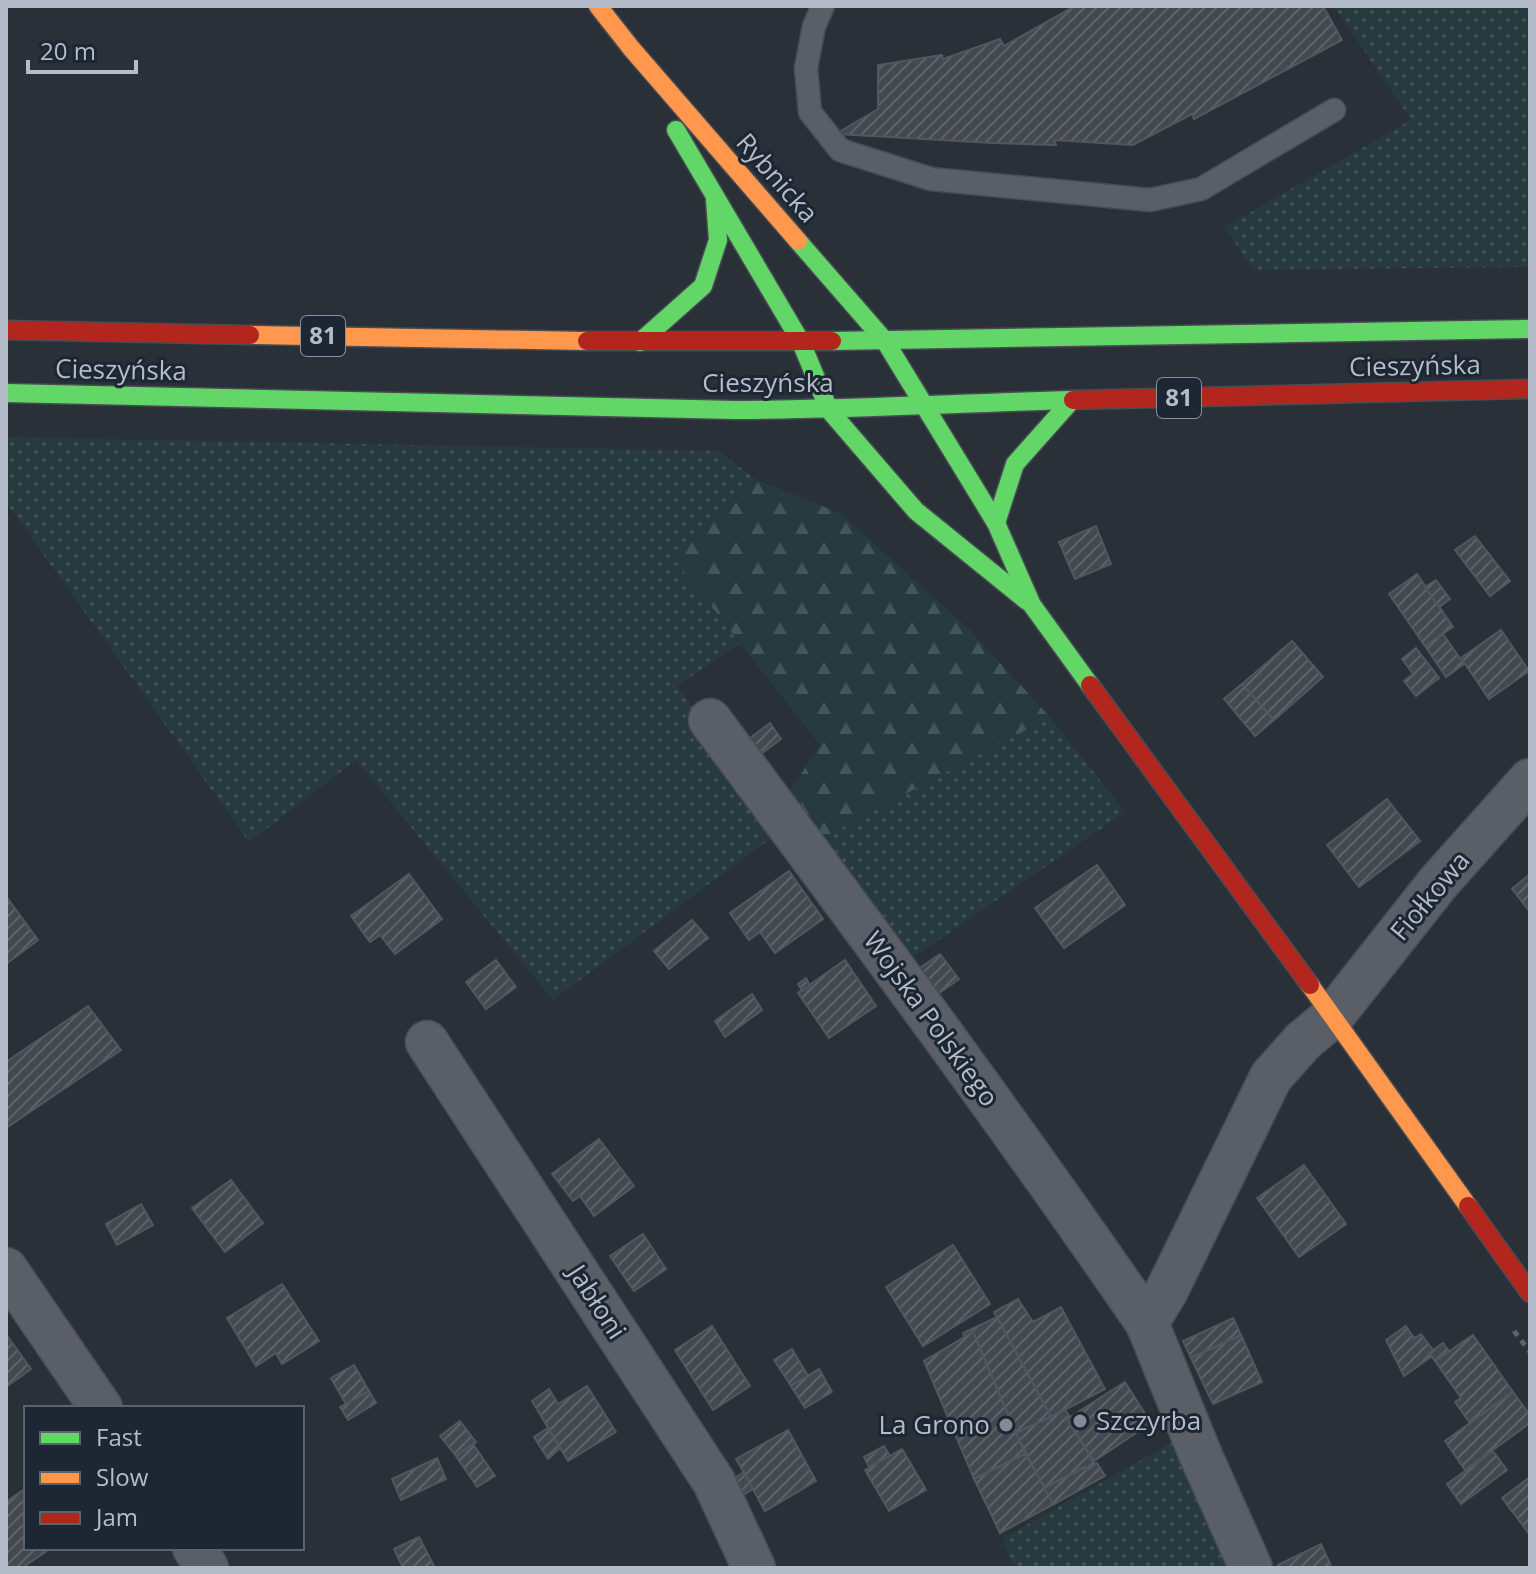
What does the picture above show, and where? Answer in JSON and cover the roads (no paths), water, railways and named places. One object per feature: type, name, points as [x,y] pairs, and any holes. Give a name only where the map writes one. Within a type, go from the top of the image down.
[{"type":"main road","name":"Rybnicka","points":[[598,6],[885,341]]},
{"type":"main road","name":"Rybnicka","points":[[631,48],[715,200],[801,342]]},
{"type":"main road","points":[[640,342],[703,286],[718,240],[715,200]]},
{"type":"main road","name":"Cieszyńska","points":[[6,330],[640,342],[801,342],[1530,329]]},
{"type":"main road","points":[[885,341],[996,523],[1032,605],[1333,1016],[1530,1293]]},
{"type":"main road","points":[[801,342],[829,410],[916,511],[1032,605]]},
{"type":"main road","name":"Cieszyńska","points":[[6,393],[829,410],[924,404],[1530,389]]},
{"type":"main road","points":[[996,523],[1015,464],[1071,401]]},
{"type":"street","name":"Wojska Polskiego","points":[[710,720],[937,1027],[1147,1323],[1251,1568]]},
{"type":"street","name":"Fiołkowa","points":[[1333,1016],[1438,883],[1530,780]]},
{"type":"street","points":[[1147,1323],[1167,1290],[1271,1077],[1303,1041],[1333,1016]]},
{"type":"street","name":"Jabłoni","points":[[427,1042],[714,1482],[754,1568]]},
{"type":"street","points":[[6,1269],[100,1406]]},
{"type":"street","points":[[195,1550],[207,1568]]},
{"type":"lane","points":[[823,6],[814,26],[806,68],[810,112],[840,150],[931,179],[1150,200],[1201,189],[1334,110]]},
{"type":"place","name":"Szczyrba","points":[[1080,1421]]},
{"type":"place","name":"La Grono","points":[[1006,1425]]}]
